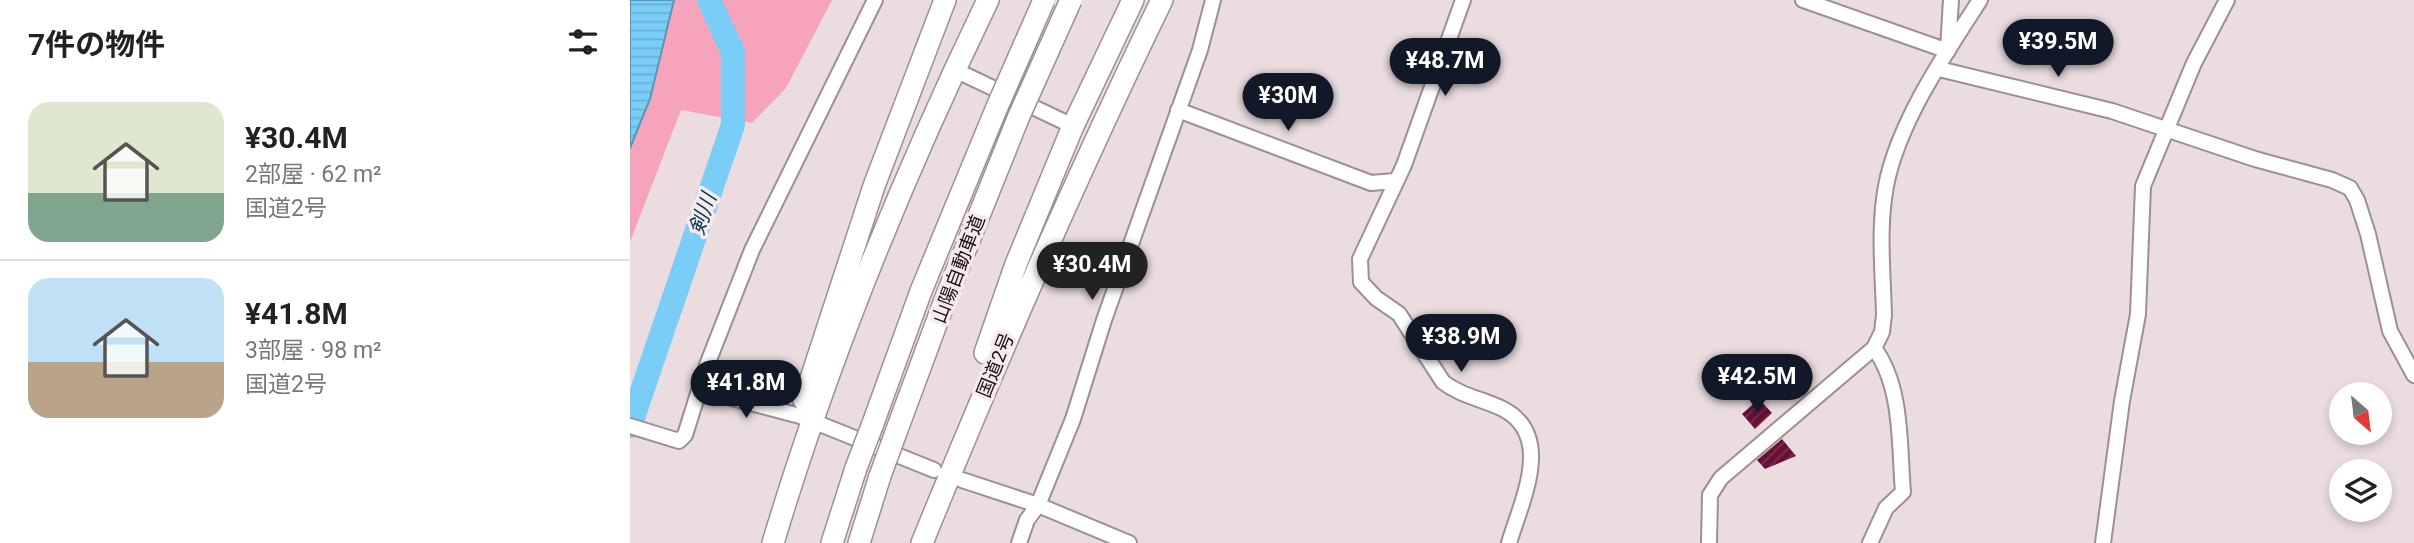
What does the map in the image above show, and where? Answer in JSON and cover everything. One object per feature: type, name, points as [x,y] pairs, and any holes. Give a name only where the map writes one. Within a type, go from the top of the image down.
[{"type":"highway","points":[[773,543],[805,418],[874,186],[945,0]]},
{"type":"highway","points":[[762,543],[805,418],[955,70],[988,0]]},
{"type":"highway","name":"山陽自動車道","points":[[832,543],[856,468],[921,291],[1044,0]]},
{"type":"highway","name":"山陽自動車道","points":[[859,543],[895,435],[1019,116],[1071,0]]},
{"type":"highway","points":[[915,543],[921,515],[1016,264],[1073,126],[1133,0]]},
{"type":"highway","name":"国道2号","points":[[922,543],[1007,334],[1083,162],[1162,0]]},
{"type":"street","points":[[630,426],[671,440],[679,441],[685,435],[707,365],[752,250],[875,0]]},
{"type":"street","points":[[1019,543],[1027,520],[1038,505],[1073,419],[1104,320],[1200,50],[1213,0]]},
{"type":"street","points":[[1463,0],[1395,181],[1360,259],[1361,282],[1376,298],[1399,314],[1443,382],[1452,389],[1506,411],[1521,424],[1528,436],[1532,447],[1531,469],[1509,543]]},
{"type":"street","points":[[1803,0],[1948,51]]},
{"type":"street","points":[[1948,51],[1951,0]]},
{"type":"street","points":[[1710,543],[1710,495],[1721,478],[1874,348],[1882,332],[1882,219],[1886,185],[1902,136],[1948,51],[1980,0]]},
{"type":"street","points":[[2104,543],[2122,401],[2137,314],[2143,186],[2194,64],[2227,0]]},
{"type":"street","points":[[1939,69],[2112,111],[2350,188],[2357,200],[2368,234],[2390,331],[2414,375]]},
{"type":"street","points":[[955,70],[1073,126]]},
{"type":"street","points":[[1178,110],[1371,183],[1395,181]]},
{"type":"street","points":[[1870,543],[1886,508],[1903,492],[1896,409],[1885,363],[1874,348]]},
{"type":"street","points":[[701,390],[805,418],[934,470]]},
{"type":"street","points":[[962,480],[1038,505],[1129,543]]},
{"type":"shaded area","points":[[674,0],[832,0],[786,88],[752,123],[681,110],[630,242],[630,148],[650,99]]},
{"type":"water","points":[[630,0],[674,0],[650,99],[630,148]]},
{"type":"building","points":[[1759,399],[1772,413],[1755,429],[1742,414]]},
{"type":"building","points":[[1782,439],[1796,456],[1765,469],[1757,460]]},
{"type":"waterway","name":"剣川","points":[[630,426],[733,125],[733,52],[709,0]]}]
